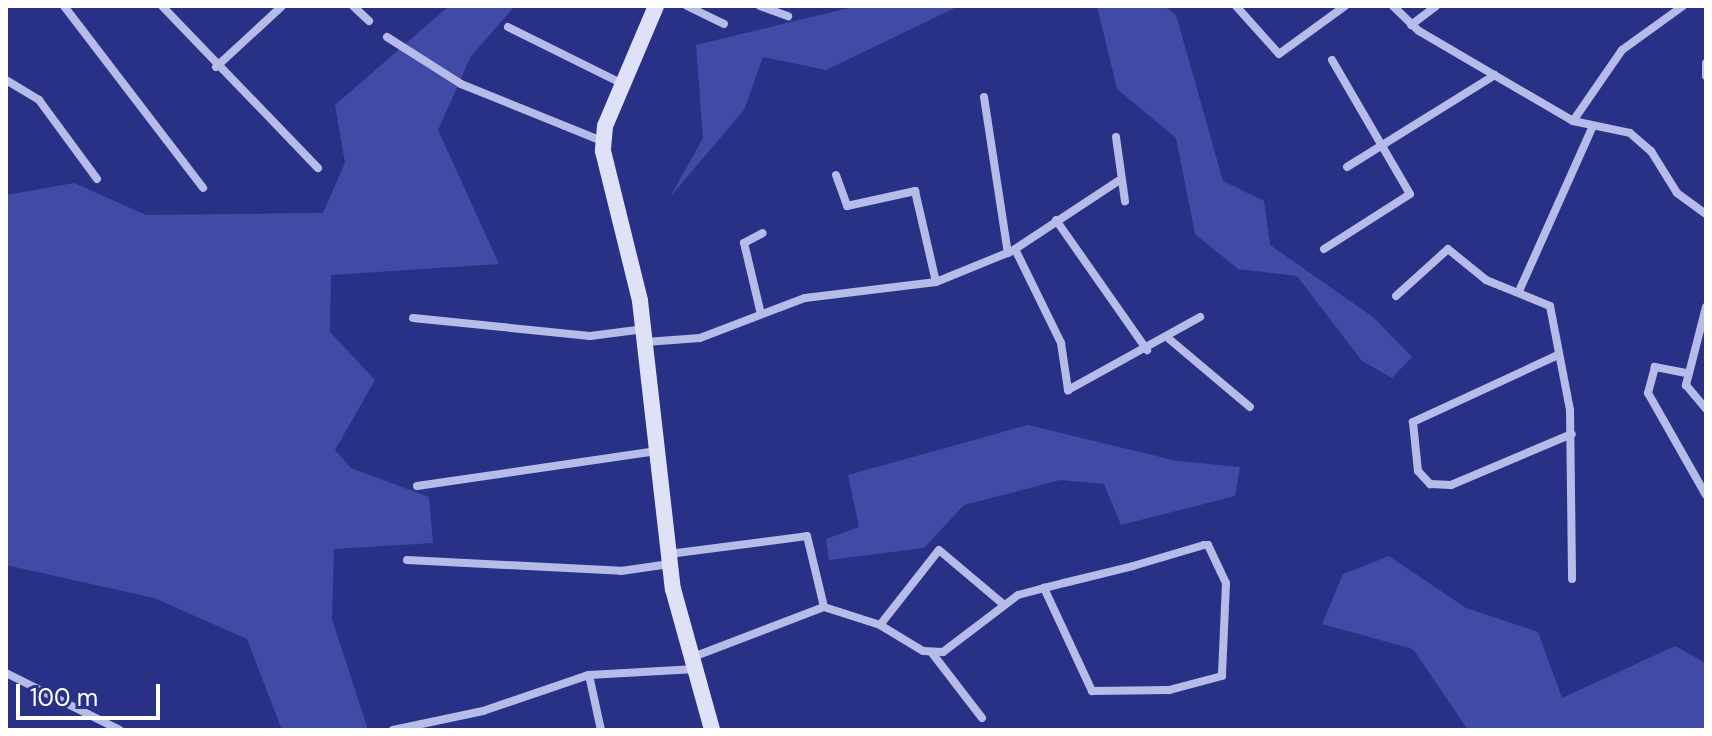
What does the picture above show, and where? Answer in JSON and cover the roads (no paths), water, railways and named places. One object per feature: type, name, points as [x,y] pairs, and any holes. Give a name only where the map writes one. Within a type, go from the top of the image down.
[{"type":"street","points":[[64,6],[203,188]]},
{"type":"street","points":[[162,6],[216,67],[318,168]]},
{"type":"street","points":[[216,67],[282,6]]},
{"type":"street","points":[[353,6],[369,21]]},
{"type":"street","points":[[656,6],[621,83],[602,141],[646,336],[669,559],[712,730]]},
{"type":"street","points":[[687,6],[724,24]]},
{"type":"street","points":[[760,6],[788,16]]},
{"type":"street","points":[[1236,6],[1279,54],[1345,6]]},
{"type":"street","points":[[1393,6],[1411,25],[1573,121],[1643,142],[1673,188],[1706,214]]},
{"type":"street","points":[[1411,25],[1436,6]]},
{"type":"street","points":[[1573,121],[1622,50],[1683,6]]},
{"type":"street","points":[[508,27],[621,83]]},
{"type":"street","points":[[387,37],[461,84],[602,141]]},
{"type":"street","points":[[1324,249],[1410,194],[1386,144],[1332,60]]},
{"type":"street","points":[[1706,63],[1706,76]]},
{"type":"street","points":[[1347,167],[1495,75]]},
{"type":"street","points":[[6,80],[39,100],[97,179]]},
{"type":"street","points":[[984,97],[1012,251],[1061,343],[1068,390],[1147,350],[1200,317]]},
{"type":"street","points":[[1520,289],[1592,128]]},
{"type":"street","points":[[1116,137],[1118,181],[1125,201]]},
{"type":"street","points":[[836,175],[847,206],[915,191],[936,282]]},
{"type":"street","points":[[413,318],[586,336],[700,338],[760,310],[936,282],[1012,251],[1118,181]]},
{"type":"street","points":[[1056,220],[1147,350]]},
{"type":"street","points":[[760,310],[744,243],[763,233]]},
{"type":"street","points":[[1396,296],[1448,249],[1486,280],[1520,289],[1550,306],[1572,434],[1572,579]]},
{"type":"street","points":[[1706,307],[1686,373],[1689,393],[1706,409]]},
{"type":"street","points":[[1168,338],[1250,407]]},
{"type":"street","points":[[1558,355],[1413,422],[1418,471],[1430,484],[1451,485],[1572,434]]},
{"type":"street","points":[[1686,373],[1655,367],[1648,393],[1706,495]]},
{"type":"street","points":[[417,486],[658,451]]},
{"type":"street","points":[[407,560],[621,571],[669,559],[807,536],[824,607]]},
{"type":"street","points":[[932,653],[953,646],[1002,603],[1044,588],[1212,546],[1226,583],[1222,676],[1169,690],[1092,691],[1044,588]]},
{"type":"street","points":[[880,625],[939,550],[1002,603]]},
{"type":"street","points":[[393,730],[483,711],[589,675],[694,663],[824,607],[880,625],[932,653],[982,718]]},
{"type":"street","points":[[6,673],[120,730]]},
{"type":"street","points":[[589,675],[601,730]]}]
